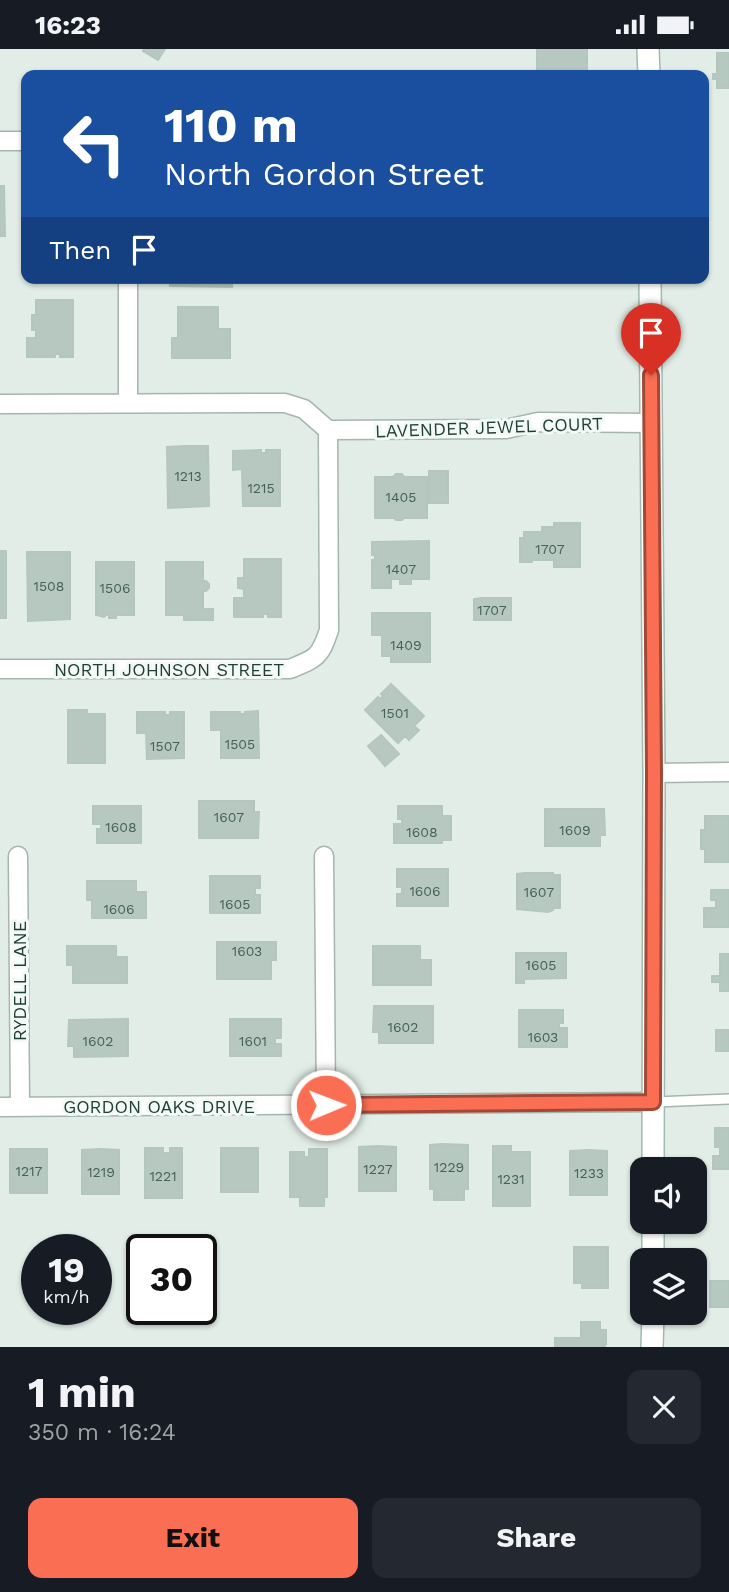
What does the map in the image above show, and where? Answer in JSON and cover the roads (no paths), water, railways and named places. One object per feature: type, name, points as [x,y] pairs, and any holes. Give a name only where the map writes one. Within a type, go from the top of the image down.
[{"type":"street","points":[[648,49],[649,70]]},
{"type":"street","points":[[0,141],[21,141]]},
{"type":"street","points":[[128,284],[128,403]]},
{"type":"street","points":[[650,284],[654,773],[653,1157]]},
{"type":"street","points":[[0,404],[285,403],[304,409],[328,431]]},
{"type":"street","name":"LAVENDER JEWEL COURT","points":[[328,431],[506,429],[538,422],[651,423]]},
{"type":"street","name":"NORTH JOHNSON STREET","points":[[0,669],[290,669],[309,661],[322,651],[329,630],[328,431]]},
{"type":"street","points":[[654,773],[729,772]]},
{"type":"street","name":"RYDELL LANE","points":[[19,856],[20,1107]]},
{"type":"street","points":[[324,856],[326,1105]]},
{"type":"street","name":"GORDON OAKS DRIVE","points":[[0,1107],[653,1102]]},
{"type":"street","points":[[652,1347],[653,1325]]},
{"type":"lane","points":[[653,1102],[729,1099]]}]
